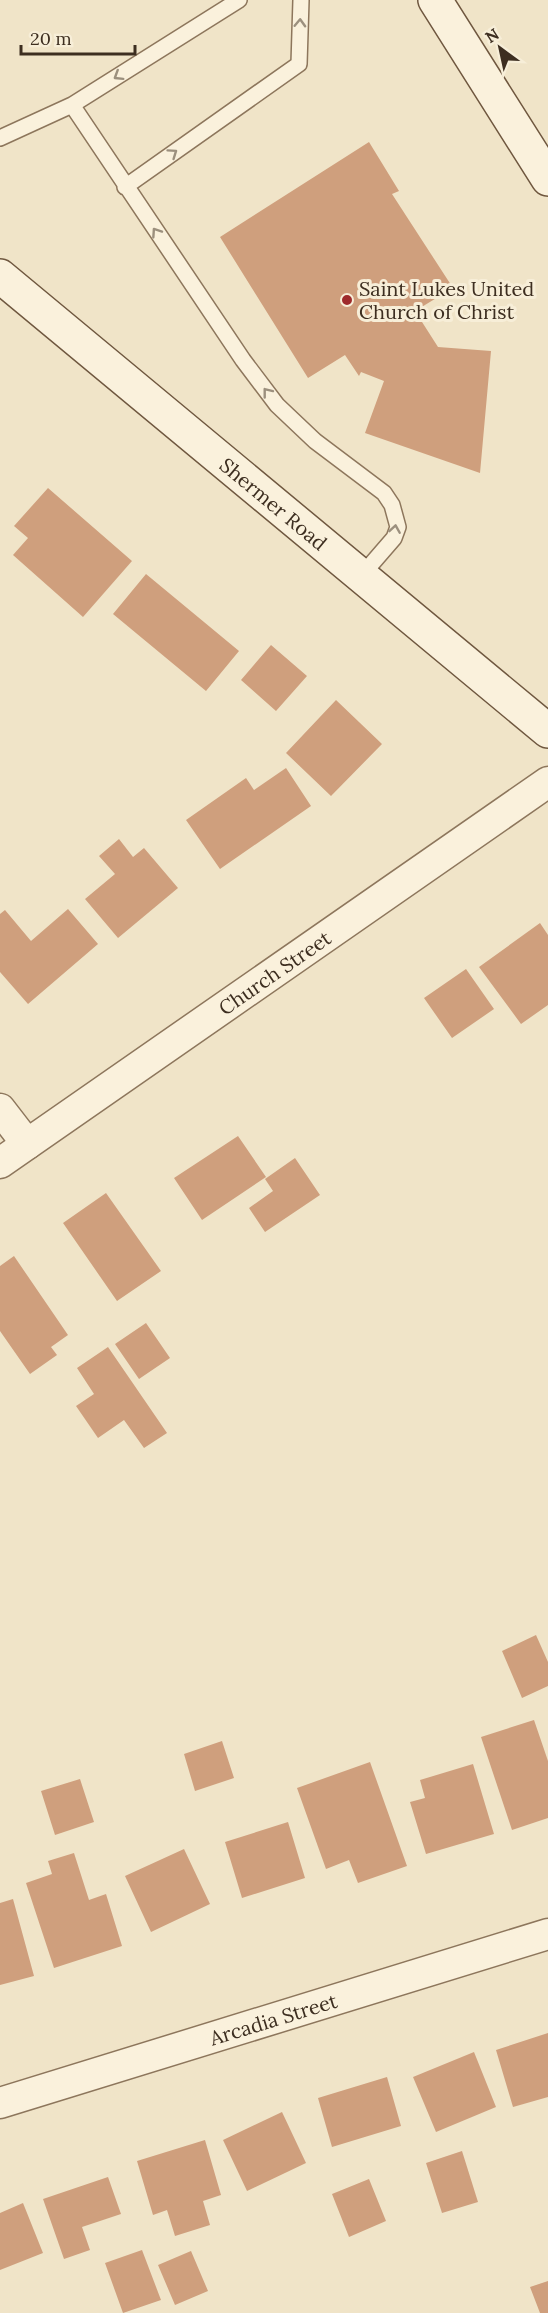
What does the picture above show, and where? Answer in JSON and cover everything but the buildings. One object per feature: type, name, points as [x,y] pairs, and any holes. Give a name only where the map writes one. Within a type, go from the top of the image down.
[{"type":"main road","points":[[435,0],[548,179]]},
{"type":"main road","name":"Shermer Road","points":[[0,276],[548,731]]},
{"type":"street","name":"Church Street","points":[[0,1163],[548,782]]},
{"type":"street","points":[[0,1109],[27,1144]]},
{"type":"street","name":"Arcadia Street","points":[[0,2103],[548,1934]]},
{"type":"lane","points":[[0,138],[72,105],[239,0]]},
{"type":"lane","points":[[125,187],[299,64],[301,0]]},
{"type":"lane","points":[[72,105],[243,360],[277,405],[315,441],[384,493],[392,505],[398,527],[394,538],[362,575]]},
{"type":"place","name":"Saint Lukes United Church of Christ","points":[[347,300]]}]
